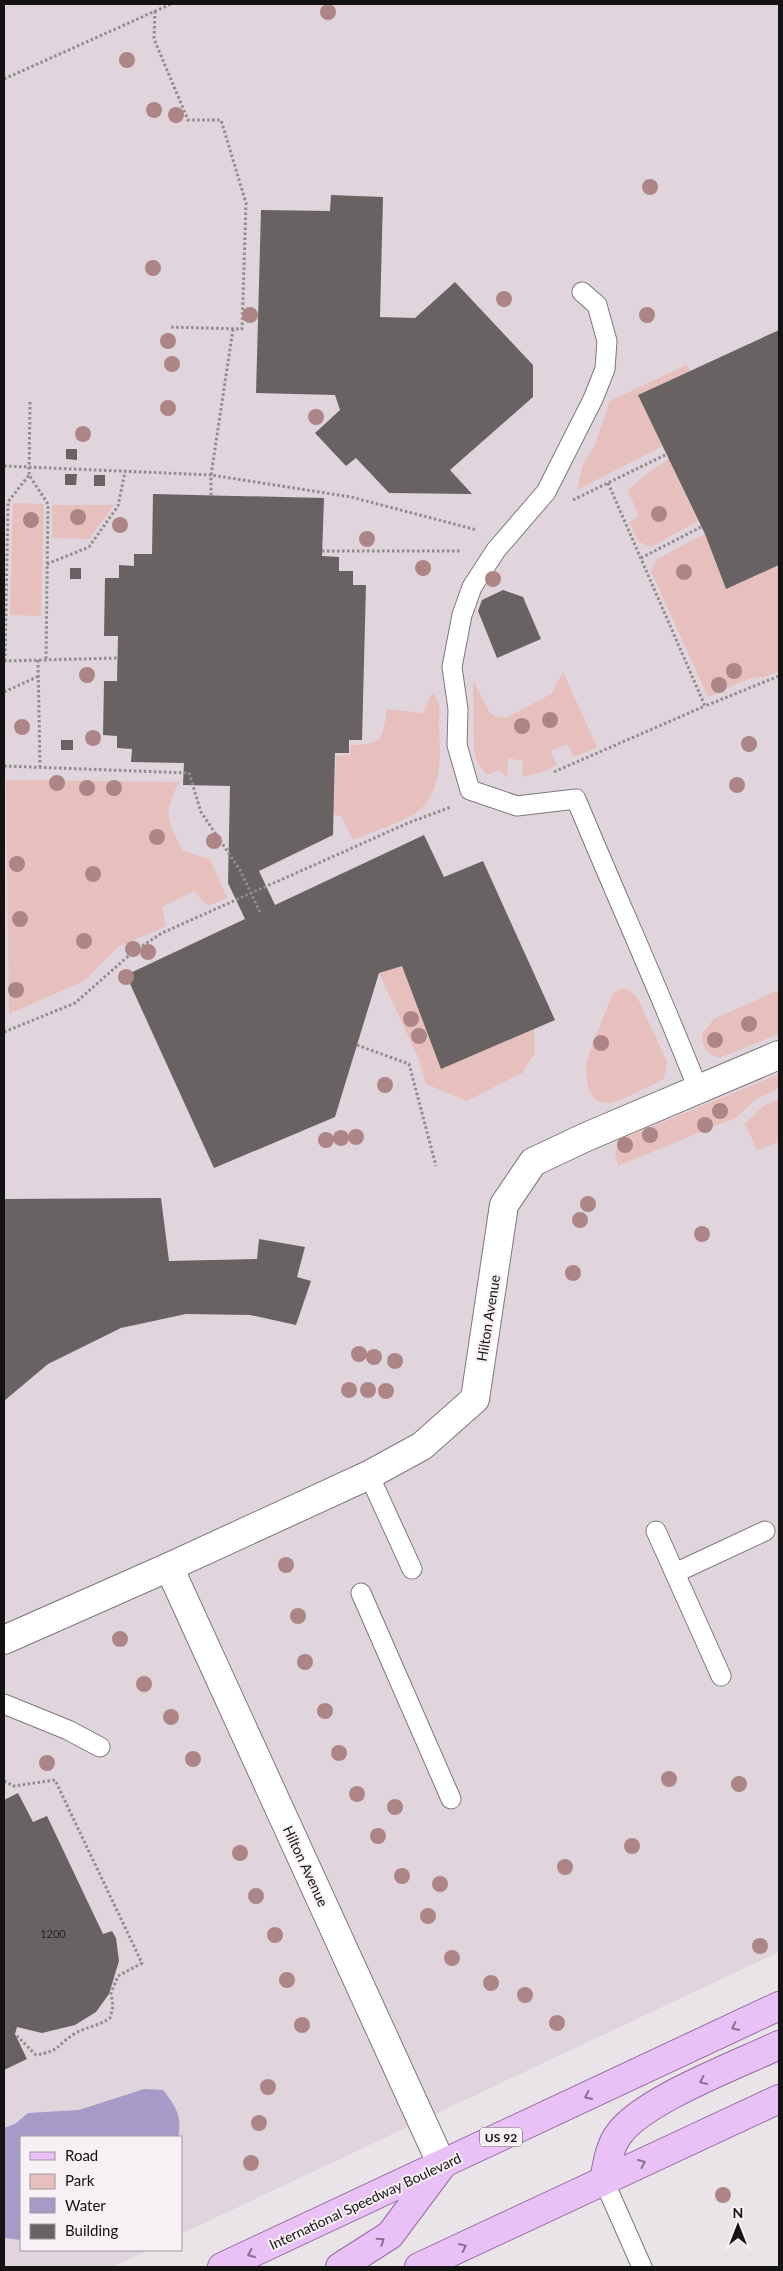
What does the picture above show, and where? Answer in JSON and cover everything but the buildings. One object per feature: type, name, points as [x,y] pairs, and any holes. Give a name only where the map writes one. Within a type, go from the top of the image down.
[{"type":"main road","name":"International Speedway Boulevard","points":[[222,2267],[779,2006]]},
{"type":"main road","points":[[604,2181],[608,2156],[619,2134],[640,2115],[664,2099],[779,2045]]},
{"type":"main road","points":[[419,2267],[779,2099]]},
{"type":"main road","points":[[340,2267],[390,2235],[442,2165]]},
{"type":"street","name":"Hilton Avenue","points":[[4,1640],[369,1475],[422,1446],[475,1400],[504,1205],[533,1162],[586,1136],[779,1055]]},
{"type":"street","name":"Hilton Avenue","points":[[169,1567],[442,2165]]},
{"type":"lane","points":[[582,292],[597,305],[607,341],[605,369],[593,399],[546,492],[496,550],[472,587],[462,615],[452,667],[458,709],[457,745],[470,790],[517,806],[576,800],[640,955],[672,1022],[698,1089]]},
{"type":"lane","points":[[369,1475],[412,1569]]},
{"type":"lane","points":[[656,1531],[721,1676]]},
{"type":"lane","points":[[676,1573],[764,1531]]},
{"type":"lane","points":[[361,1593],[451,1799]]},
{"type":"lane","points":[[4,1704],[68,1730],[100,1747]]},
{"type":"lane","points":[[604,2181],[642,2267]]},
{"type":"path","points":[[4,79],[171,4]]},
{"type":"path","points":[[154,11],[154,39],[188,120],[221,120],[246,204],[242,329],[168,327]]},
{"type":"path","points":[[211,495],[211,475],[233,329]]},
{"type":"path","points":[[30,402],[29,475],[48,504],[46,660]]},
{"type":"path","points":[[564,504],[667,454]]},
{"type":"path","points":[[4,466],[211,475],[351,497],[491,534],[519,524]]},
{"type":"path","points":[[47,564],[90,547],[118,506],[124,472]]},
{"type":"path","points":[[29,475],[8,502],[5,661],[118,658]]},
{"type":"path","points":[[608,483],[705,706]]},
{"type":"path","points":[[641,558],[702,527]]},
{"type":"path","points":[[322,551],[464,551]]},
{"type":"path","points":[[38,660],[40,767]]},
{"type":"path","points":[[4,692],[39,676]]},
{"type":"path","points":[[547,775],[779,676]]},
{"type":"path","points":[[4,766],[189,773],[201,812],[240,870],[260,912]]},
{"type":"path","points":[[4,1032],[76,1002],[132,952],[162,934],[408,823],[484,795]]},
{"type":"path","points":[[357,1045],[409,1064],[436,1166]]},
{"type":"path","points":[[4,1781],[14,1786],[56,1780],[142,1963],[118,1976],[111,1993],[112,2006],[110,2018],[101,2024],[74,2034],[53,2052],[36,2055],[15,2034]]},
{"type":"shaded area","points":[[4,4],[779,4],[779,1952],[182,2234],[182,2136],[20,2136],[20,2251],[147,2251],[112,2267],[4,2267]]},
{"type":"green space","points":[[686,365],[691,370],[639,395],[663,446],[577,490],[583,464],[595,445],[610,401]]},
{"type":"green space","points":[[669,459],[698,521],[651,547],[639,542],[629,522],[639,517],[628,490]]},
{"type":"green space","points":[[13,503],[44,504],[41,616],[10,615]]},
{"type":"green space","points":[[52,505],[114,505],[89,539],[52,538]]},
{"type":"green space","points":[[705,534],[726,589],[779,565],[779,671],[768,676],[748,679],[708,697],[651,571],[657,559]]},
{"type":"green space","points":[[563,672],[597,747],[574,757],[567,744],[551,751],[557,765],[543,772],[522,777],[523,761],[508,758],[507,777],[499,770],[487,775],[477,762],[474,751],[473,680],[489,712],[495,716],[506,718],[551,694]]},
{"type":"green space","points":[[432,693],[439,705],[440,762],[431,795],[417,812],[394,824],[353,840],[341,816],[334,815],[336,756],[350,755],[351,745],[376,741],[382,734],[387,709],[423,713]]},
{"type":"green space","points":[[6,780],[179,782],[169,810],[170,824],[173,832],[183,851],[210,859],[227,898],[208,906],[194,891],[162,907],[166,926],[118,947],[84,981],[9,1014]]},
{"type":"green space","points":[[402,966],[441,1068],[534,1029],[535,1053],[522,1073],[467,1101],[426,1084],[418,1057],[379,973]]},
{"type":"green space","points":[[619,989],[627,989],[637,997],[667,1062],[664,1079],[626,1097],[607,1103],[595,1098],[588,1087],[587,1060],[612,995]]},
{"type":"green space","points":[[779,990],[779,1034],[719,1058],[711,1055],[706,1050],[702,1034],[714,1019]]},
{"type":"green space","points":[[779,1074],[779,1088],[756,1099],[737,1117],[618,1166],[615,1153],[619,1140]]},
{"type":"green space","points":[[779,1099],[779,1142],[757,1150],[745,1124],[763,1106]]},
{"type":"water","points":[[144,2089],[163,2090],[179,2117],[178,2136],[20,2136],[20,2240],[4,2238],[4,2128],[15,2124],[28,2113],[79,2110]]}]
